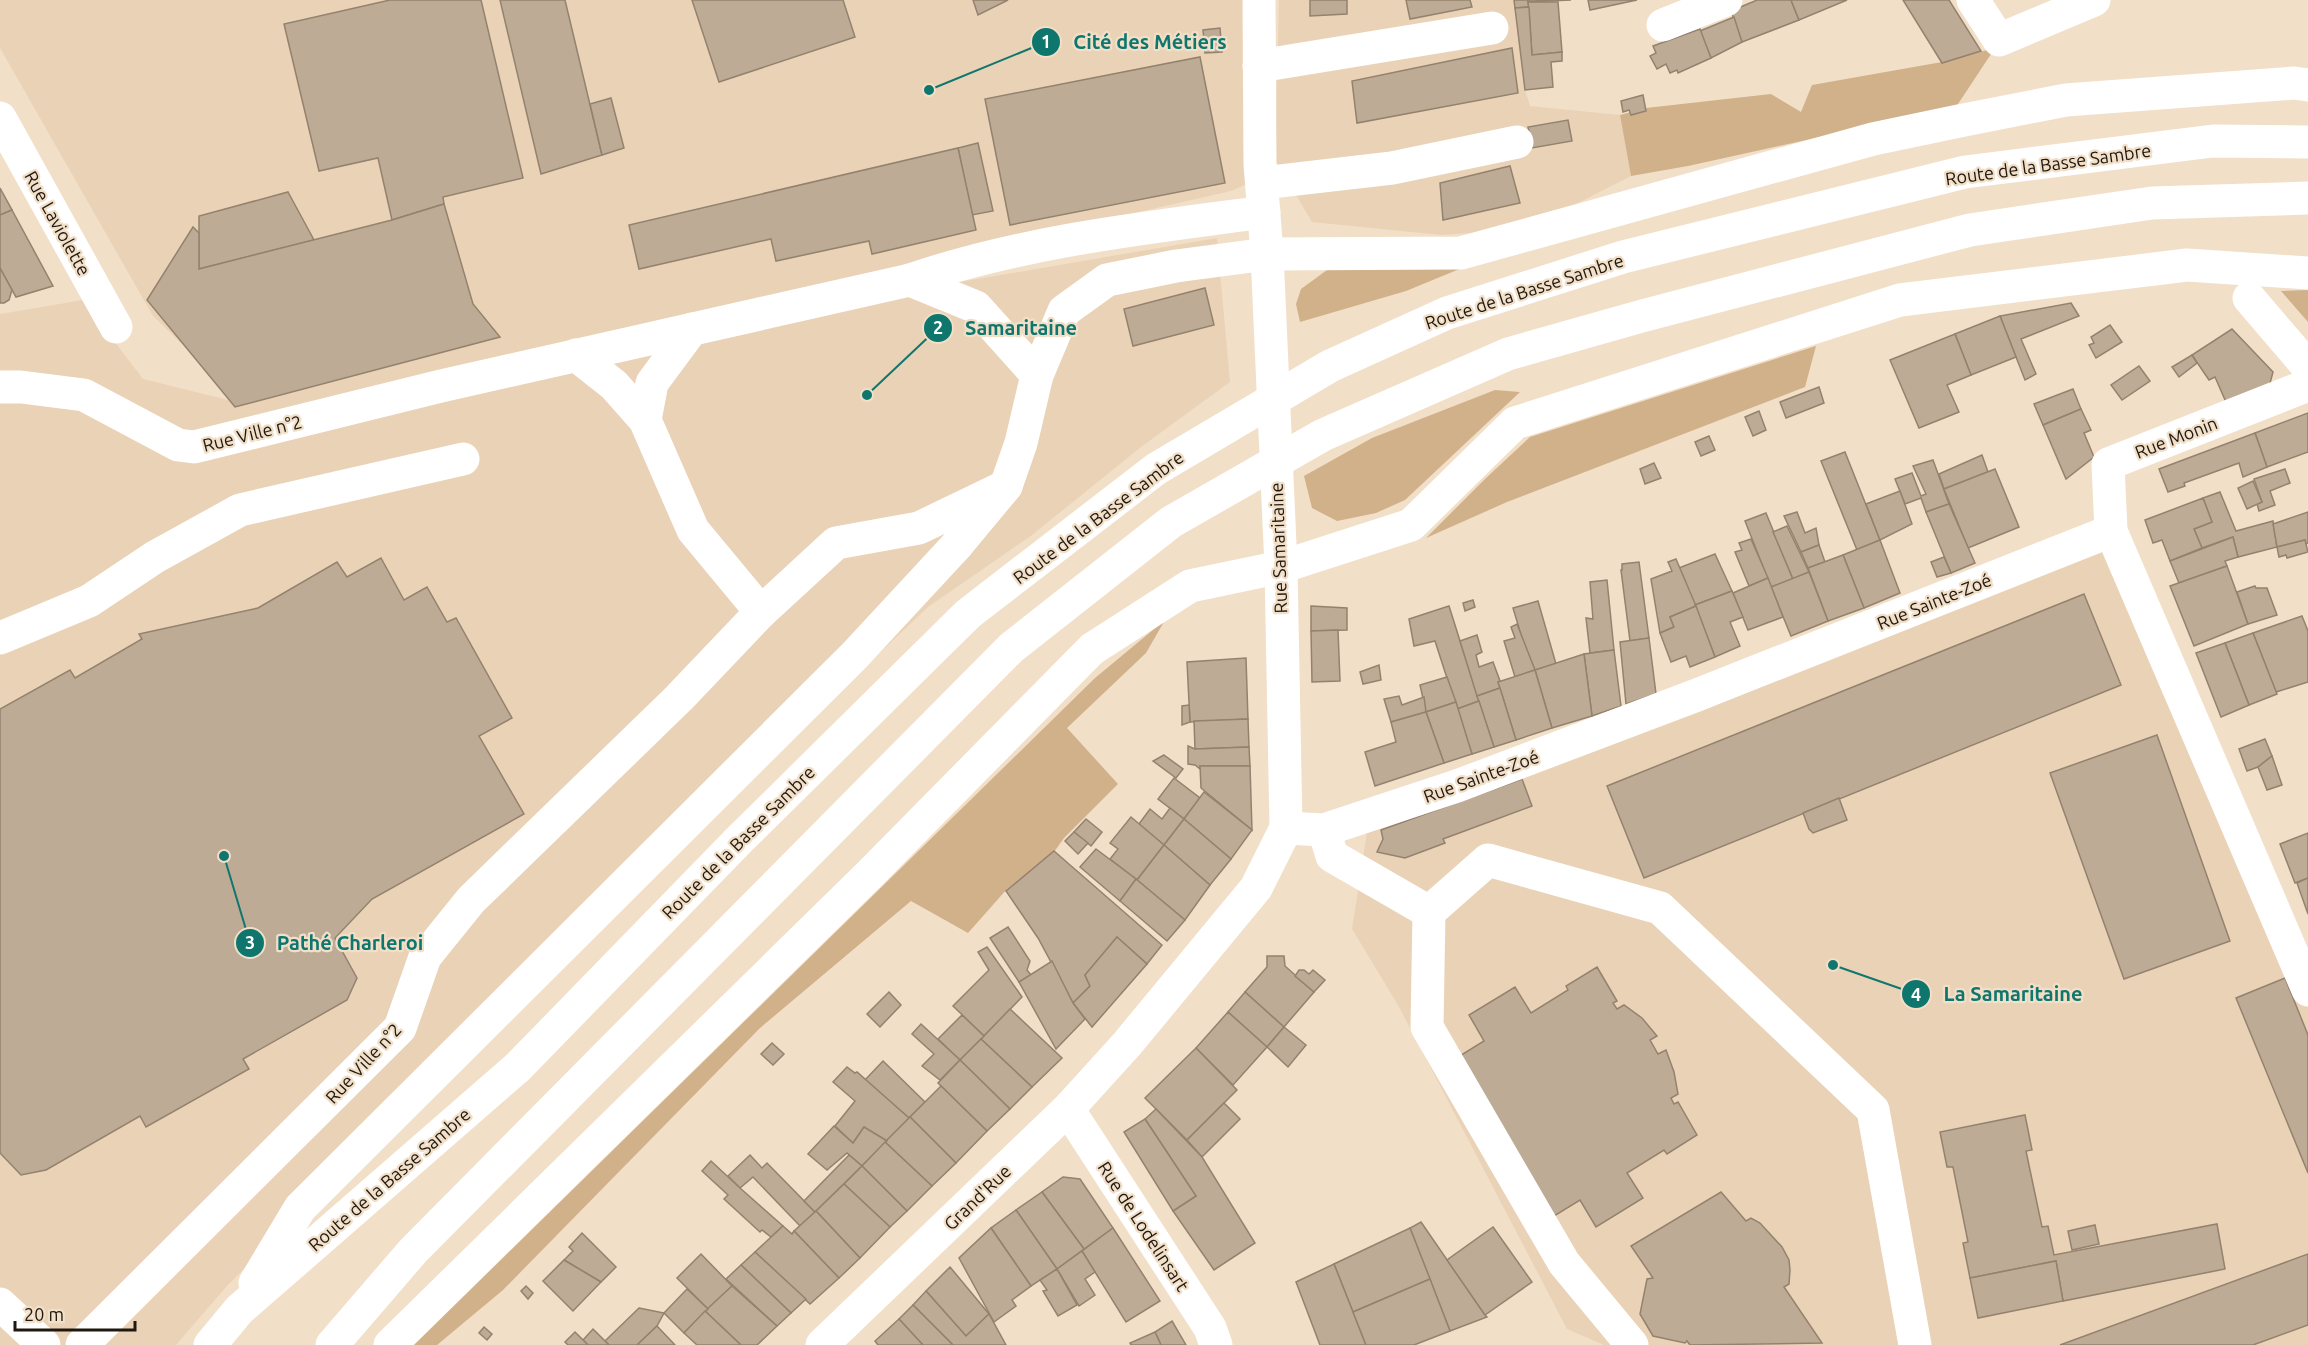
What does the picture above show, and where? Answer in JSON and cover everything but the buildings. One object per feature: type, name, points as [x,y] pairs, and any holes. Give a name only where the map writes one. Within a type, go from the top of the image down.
[{"type":"main road","name":"Rue Samaritaine","points":[[1127,1044],[1256,888],[1286,828],[1281,567],[1263,197],[1259,0]]},
{"type":"main road","points":[[1664,25],[1726,0]]},
{"type":"main road","points":[[1973,0],[1999,40],[2094,0]]},
{"type":"main road","points":[[1259,66],[1492,28]]},
{"type":"main road","points":[[239,1310],[300,1208],[855,655],[957,545],[1006,486],[1021,443],[1037,375],[1064,311],[1107,280],[1176,266],[1267,254],[1461,253],[1873,139],[2055,102],[2294,83],[2308,85]]},
{"type":"main road","name":"Rue Laviolette","points":[[0,118],[116,327]]},
{"type":"main road","name":"Route de la Basse Sambre","points":[[210,1345],[239,1310],[518,1067],[738,841],[968,614],[1156,469],[1330,366],[1447,313],[1623,257],[1965,172],[2213,141],[2308,142]]},
{"type":"main road","name":"Rue Ville n°2","points":[[0,387],[21,387],[84,395],[178,445],[194,447],[441,386],[910,280],[946,268],[1025,249],[1155,226],[1263,197],[1517,142]]},
{"type":"main road","points":[[332,1345],[413,1251],[1011,648],[1181,516],[1323,435],[1508,354],[1642,316],[1970,230],[2152,202],[2308,198]]},
{"type":"main road","points":[[390,1345],[870,874],[1092,649],[1190,586],[1281,567],[1411,525],[1515,423],[1900,300],[2187,265],[2308,273]]},
{"type":"main road","points":[[910,280],[976,308],[1037,375]]},
{"type":"main road","points":[[2249,298],[2308,367]]},
{"type":"main road","points":[[645,420],[652,383],[692,329]]},
{"type":"main road","points":[[576,355],[614,385],[645,420],[693,530],[761,612]]},
{"type":"main road","name":"Rue Monin","points":[[2111,531],[2108,464],[2308,385]]},
{"type":"main road","points":[[0,638],[89,601],[155,557],[240,510],[462,459]]},
{"type":"main road","name":"Rue Ville n°2","points":[[82,1345],[400,1028],[425,957],[471,900],[679,698],[761,612],[836,543],[919,528],[1006,486]]},
{"type":"main road","points":[[2111,531],[2308,990]]},
{"type":"main road","name":"Rue Sainte-Zoé","points":[[1286,828],[1324,830],[1479,778],[1697,695],[2111,531]]},
{"type":"main road","points":[[1324,830],[1332,856],[1429,912]]},
{"type":"main road","points":[[1632,1345],[1564,1263],[1427,1027],[1429,912],[1488,860],[1660,908],[1873,1110],[1915,1345]]},
{"type":"main road","name":"Grand'Rue","points":[[822,1345],[1068,1108],[1127,1044]]},
{"type":"main road","name":"Rue de Lodelinsart","points":[[1068,1108],[1210,1328],[1216,1345]]},
{"type":"main road","points":[[0,1304],[44,1345]]},
{"type":"shaded area","points":[[0,0],[1248,0],[1251,182],[1231,191],[648,324],[650,335],[1217,238],[1230,382],[1141,447],[1032,535],[928,607],[437,1072],[226,1287],[176,1345],[0,1345],[0,314],[83,300],[143,379],[244,404],[153,316],[0,48]]},
{"type":"shaded area","points":[[1279,0],[1516,0],[1525,90],[1530,106],[1620,115],[1631,176],[1527,229],[1441,235],[1312,222],[1275,160]]},
{"type":"shaded area","points":[[1995,48],[1956,107],[1688,166],[1631,176],[1620,115],[1646,108],[1771,94],[1801,112],[1812,85],[1942,62]]},
{"type":"shaded area","points":[[1479,261],[1406,291],[1300,322],[1296,304],[1301,289],[1327,270]]},
{"type":"shaded area","points":[[2308,290],[2308,322],[2281,291]]},
{"type":"shaded area","points":[[1816,346],[1805,387],[1507,502],[1426,538],[1530,437]]},
{"type":"shaded area","points":[[1495,390],[1520,392],[1405,500],[1376,513],[1337,521],[1312,508],[1304,476],[1372,438]]},
{"type":"shaded area","points":[[2103,548],[2308,1001],[2308,1345],[1604,1345],[1567,1329],[1398,1005],[1352,929],[1368,826]]},
{"type":"shaded area","points":[[1165,620],[1146,653],[1067,728],[1118,784],[1064,838],[1054,852],[1007,889],[968,933],[911,901],[760,1028],[503,1290],[437,1345],[414,1345],[1095,678]]},
{"type":"place","name":"Cité des Métiers","points":[[929,90]]},
{"type":"place","name":"Samaritaine","points":[[867,395]]},
{"type":"place","name":"Pathé Charleroi","points":[[224,856]]},
{"type":"place","name":"La Samaritaine","points":[[1833,965]]}]
